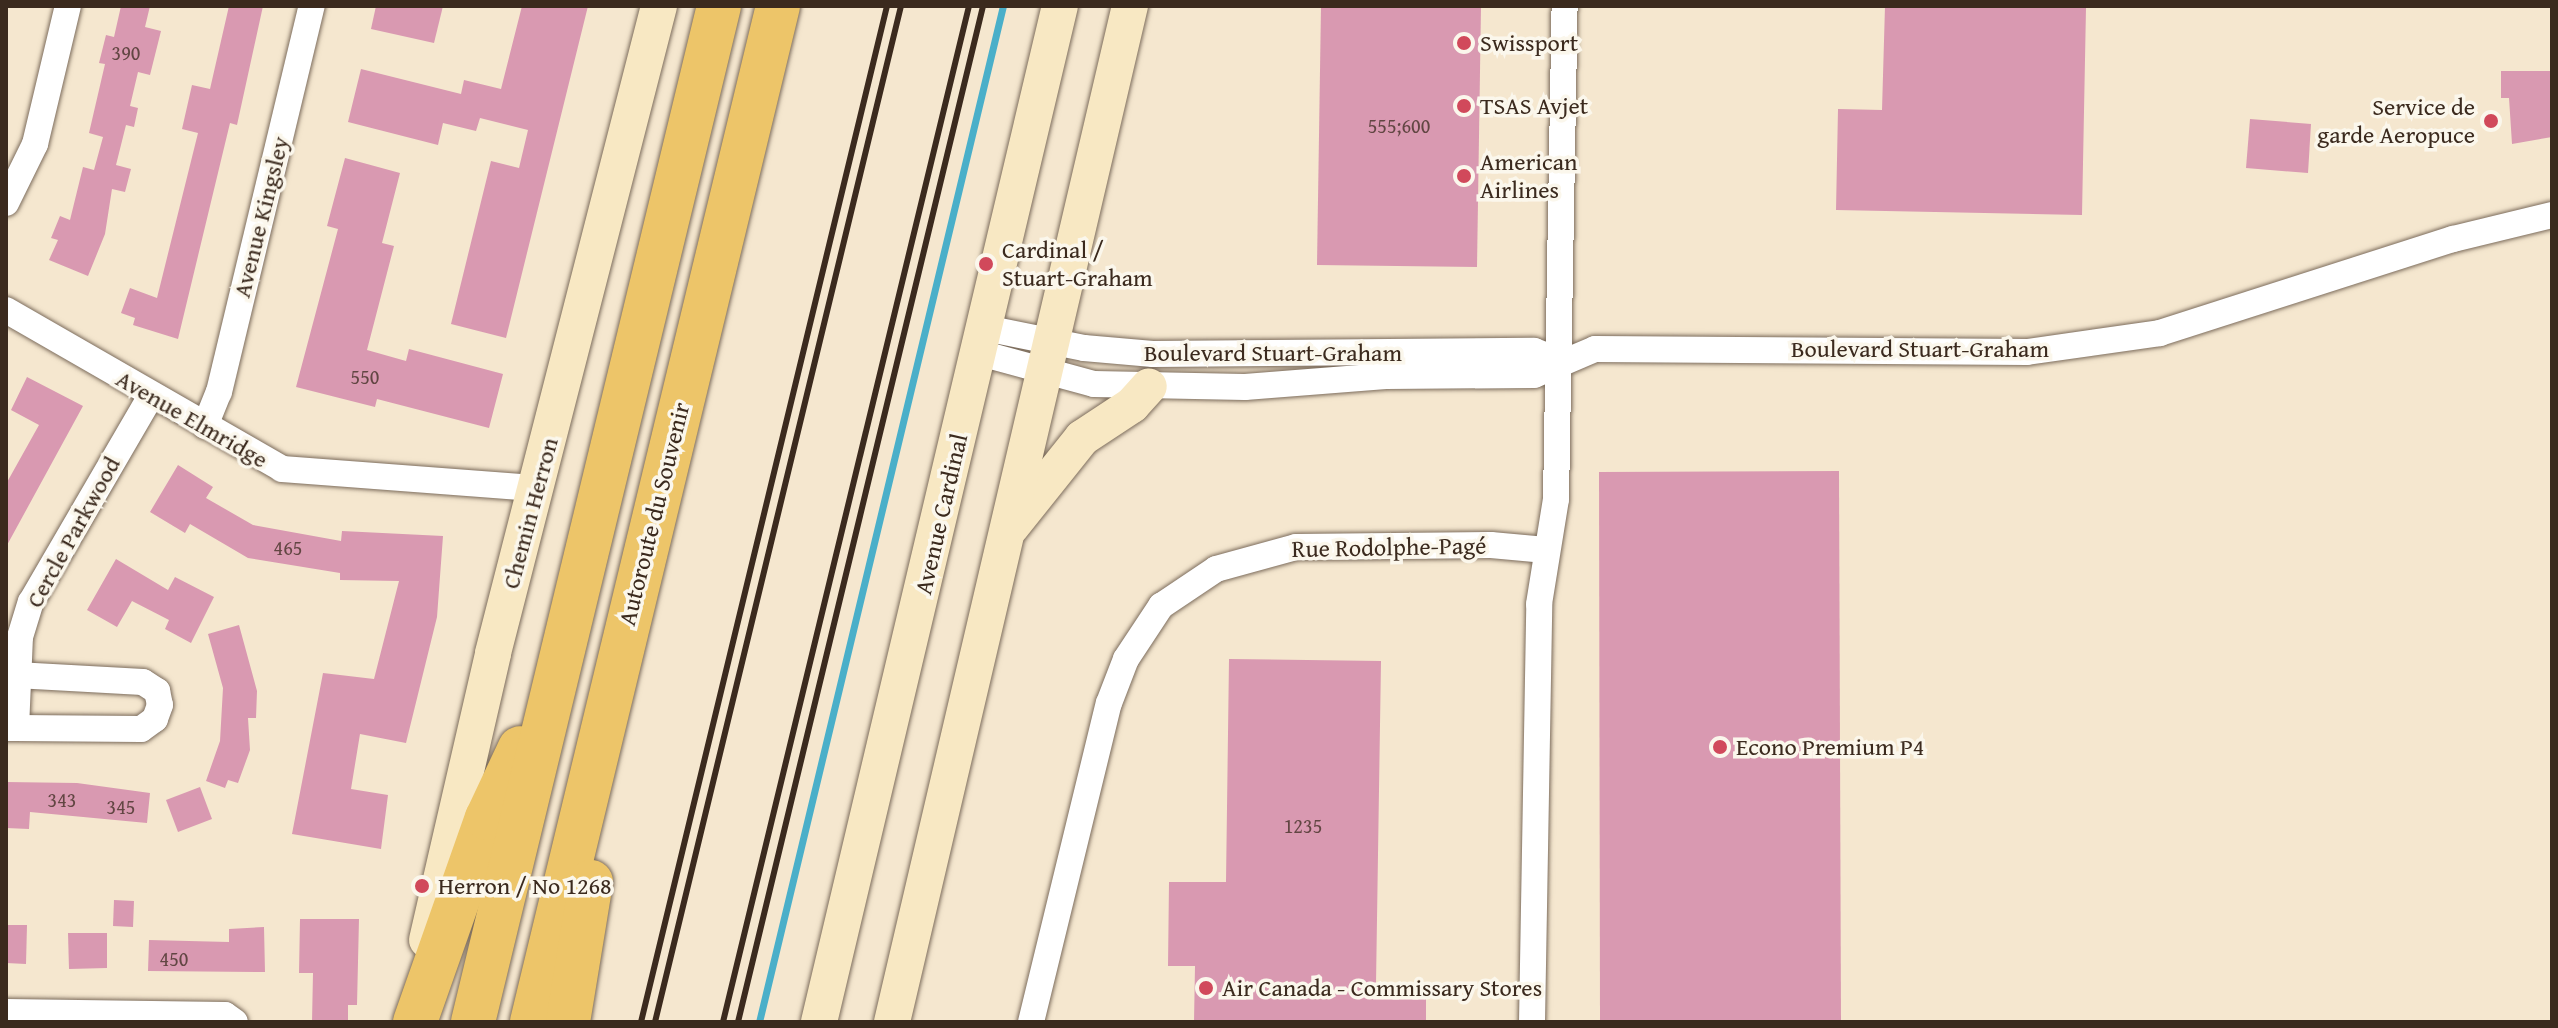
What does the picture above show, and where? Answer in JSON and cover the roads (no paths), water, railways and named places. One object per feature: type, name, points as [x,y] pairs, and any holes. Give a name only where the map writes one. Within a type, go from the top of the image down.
[{"type":"highway","points":[[473,1022],[719,6]]},
{"type":"highway","name":"Autoroute du Souvenir","points":[[532,1022],[778,6]]},
{"type":"highway","points":[[568,1022],[622,645]]},
{"type":"highway","points":[[415,1022],[487,818],[559,666]]},
{"type":"main road","name":"Chemin Herron","points":[[409,1022],[493,653],[659,6]]},
{"type":"main road","name":"Avenue Cardinal","points":[[819,1022],[1060,6]]},
{"type":"main road","points":[[892,1022],[1130,6]]},
{"type":"main road","points":[[1005,535],[1082,438],[1132,405],[1149,386]]},
{"type":"street","points":[[6,203],[35,144],[68,6]]},
{"type":"street","name":"Avenue Kingsley","points":[[205,426],[219,392],[312,6]]},
{"type":"street","points":[[1532,1022],[1539,604],[1556,499],[1565,6]]},
{"type":"street","name":"Boulevard Stuart-Graham","points":[[1048,356],[1080,382],[1271,387],[1386,376],[1534,375],[1560,361],[1608,348],[1990,353],[2160,333],[2453,239],[2552,215]]},
{"type":"street","name":"Avenue Elmridge","points":[[6,310],[266,462],[299,473],[506,482],[537,488]]},
{"type":"street","name":"Boulevard Stuart-Graham","points":[[983,341],[1048,356],[1534,351],[1560,361]]},
{"type":"street","name":"Cercle Parkwood","points":[[16,675],[143,682],[157,691],[160,705],[155,719],[141,729],[11,728],[16,675],[31,602],[151,396]]},
{"type":"street","name":"Rue Rodolphe-Pagé","points":[[1031,1022],[1109,703],[1126,659],[1161,606],[1216,569],[1296,547],[1491,545],[1546,550]]},
{"type":"street","points":[[6,1012],[225,1015],[235,1022]]},
{"type":"waterway","points":[[759,1022],[1003,6]]},
{"type":"railway","points":[[641,1022],[887,6]]},
{"type":"railway","points":[[655,1022],[901,6]]},
{"type":"railway","points":[[723,1022],[969,6]]},
{"type":"railway","points":[[738,1022],[983,6]]},
{"type":"place","name":"Swissport","points":[[1464,43]]},
{"type":"place","name":"TSAS Avjet","points":[[1464,106]]},
{"type":"place","name":"Service de garde Aeropuce","points":[[2491,121]]},
{"type":"place","name":"American Airlines","points":[[1464,176]]},
{"type":"place","name":"Cardinal / Stuart-Graham","points":[[986,264]]},
{"type":"place","name":"Econo Premium P4","points":[[1720,747]]},
{"type":"place","name":"Herron / No 1268","points":[[422,886]]},
{"type":"place","name":"Air Canada - Commissary Stores","points":[[1206,988]]}]
